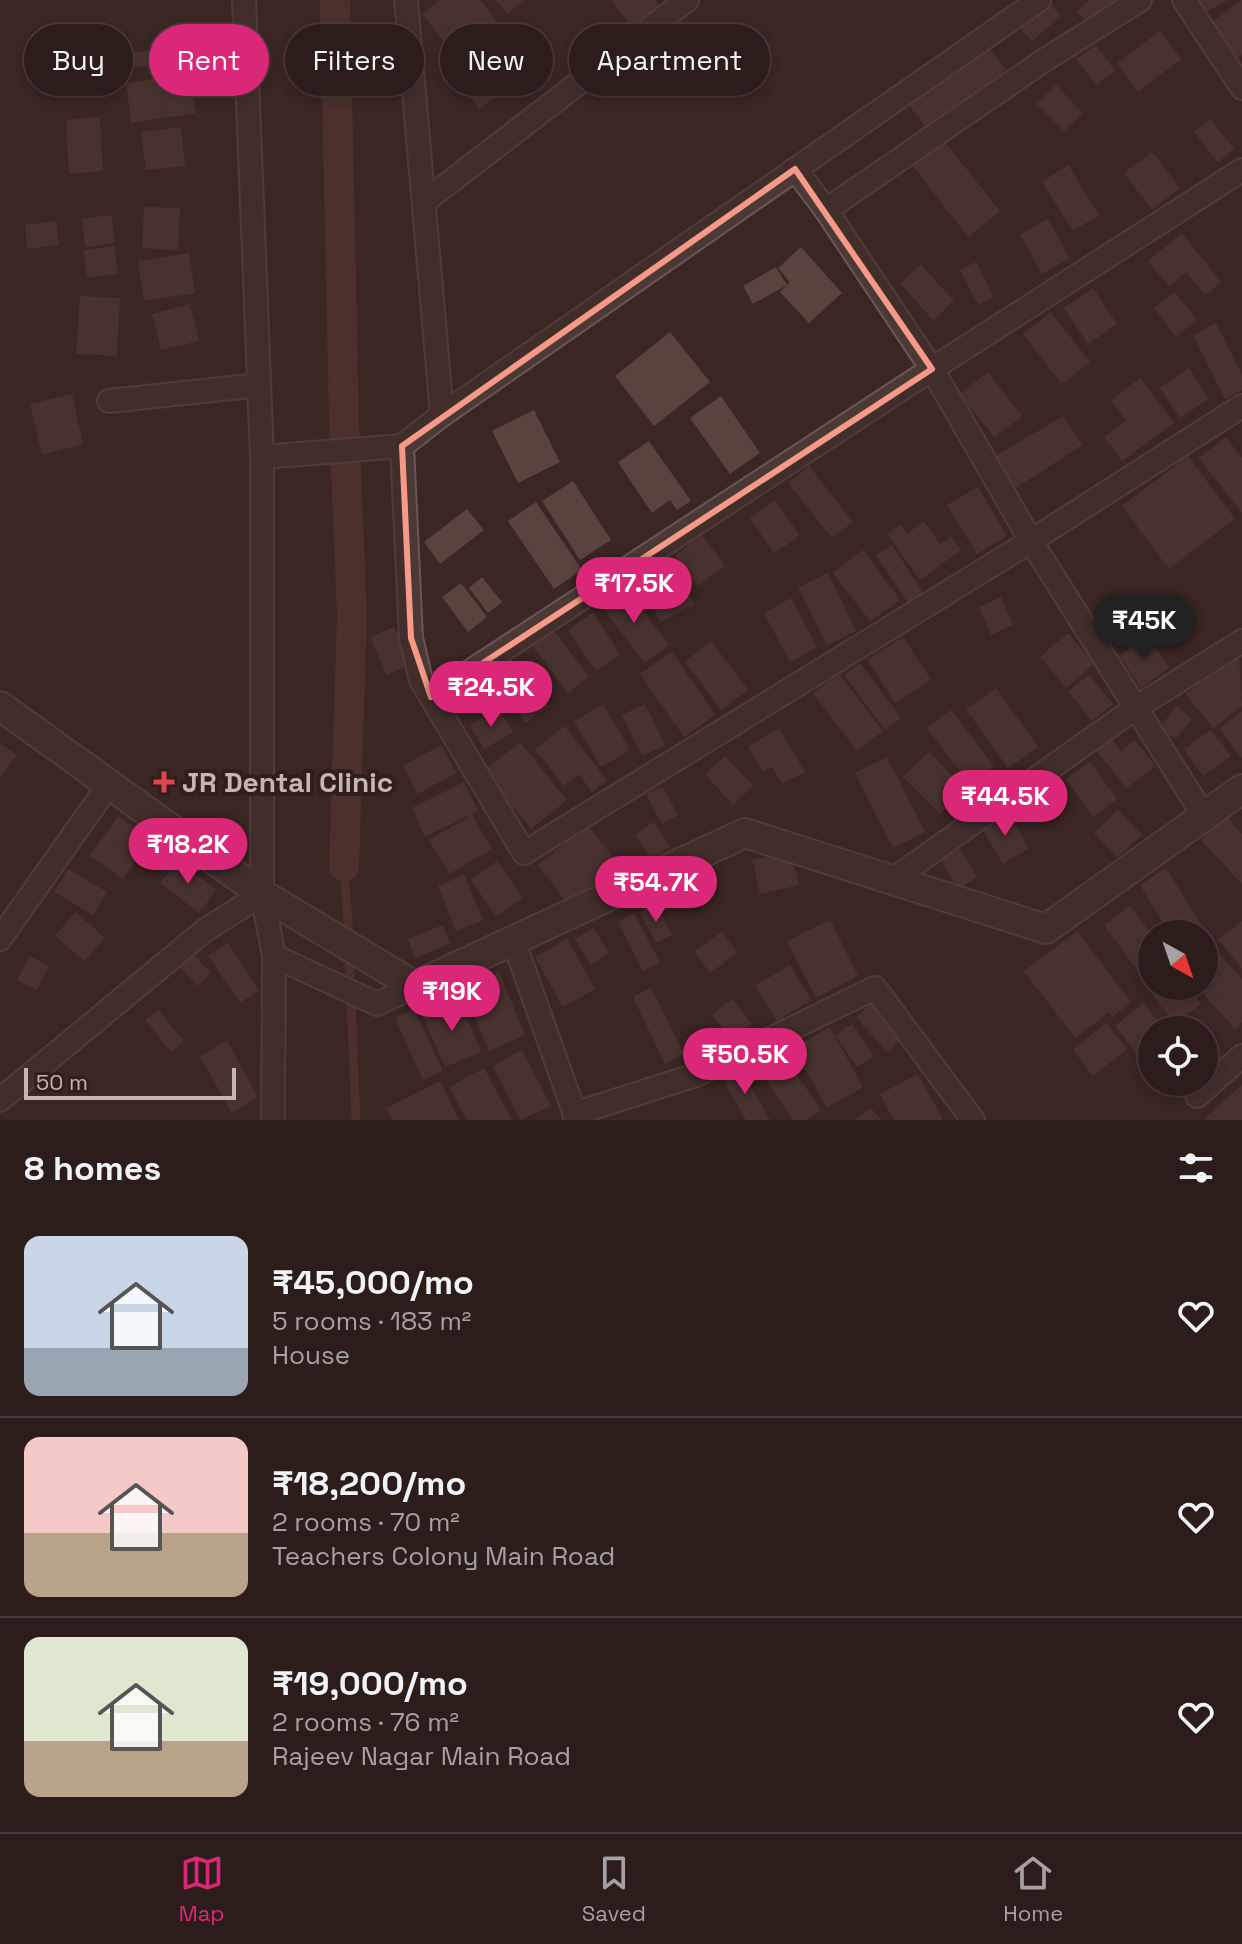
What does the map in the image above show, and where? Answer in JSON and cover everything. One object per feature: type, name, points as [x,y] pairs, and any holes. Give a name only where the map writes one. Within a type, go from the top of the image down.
[{"type":"street","points":[[244,0],[262,457],[262,894],[274,956],[273,1120]]},
{"type":"street","points":[[406,0],[442,415]]},
{"type":"street","points":[[424,202],[687,0]]},
{"type":"street","points":[[262,457],[402,446],[442,415],[1039,0]]},
{"type":"street","points":[[826,210],[1043,61],[1140,0]]},
{"type":"street","points":[[1184,0],[1242,88]]},
{"type":"street","points":[[795,169],[826,210],[932,369],[1031,541],[1204,816]]},
{"type":"street","points":[[431,697],[1242,170]]},
{"type":"street","points":[[109,401],[259,385]]},
{"type":"street","points":[[402,446],[411,638],[421,680],[524,853],[1031,541],[1242,406]]},
{"type":"street","points":[[892,880],[1134,709],[1242,641]]},
{"type":"street","points":[[0,706],[262,894],[385,971],[415,986]]},
{"type":"street","points":[[0,939],[110,783]]},
{"type":"street","points":[[274,956],[309,975],[377,1004],[745,833],[1046,929],[1242,789]]},
{"type":"street","points":[[0,1100],[204,931],[262,894]]},
{"type":"street","points":[[514,942],[575,1117],[696,1075],[875,988],[973,1120]]},
{"type":"street","points":[[1218,1077],[1242,1056]]},
{"type":"highlighted area","points":[[795,169],[932,369],[431,697],[411,638],[402,446]]},
{"type":"building","points":[[440,0],[480,0],[498,23],[440,24],[440,37],[422,14]]},
{"type":"building","points":[[496,0],[525,0],[507,14]]},
{"type":"building","points":[[611,0],[654,0],[660,7],[638,24],[630,24]]},
{"type":"building","points":[[1047,0],[1061,16],[1032,41],[1017,25]]},
{"type":"building","points":[[1090,0],[1123,0],[1090,27],[1077,11]]},
{"type":"building","points":[[1196,0],[1228,0],[1203,13]]},
{"type":"building","points":[[1242,0],[1242,55],[1237,59],[1210,24]]},
{"type":"building","points":[[1160,31],[1181,59],[1138,92],[1117,63]]},
{"type":"building","points":[[987,45],[1006,70],[929,131],[909,105]]},
{"type":"building","points":[[1096,45],[1115,71],[1096,85],[1076,59]]},
{"type":"building","points":[[149,51],[149,66],[133,67],[133,52]]},
{"type":"building","points":[[149,80],[149,96],[193,96],[196,113],[131,123],[128,96],[133,96],[133,82]]},
{"type":"building","points":[[1056,85],[1083,113],[1064,131],[1037,104]]},
{"type":"building","points":[[469,96],[496,96],[479,109]]},
{"type":"building","points":[[100,117],[103,171],[69,174],[66,120]]},
{"type":"building","points":[[1210,119],[1234,149],[1218,162],[1194,132]]},
{"type":"building","points":[[181,127],[185,166],[146,170],[141,132]]},
{"type":"building","points":[[941,137],[1000,211],[968,237],[909,161]]},
{"type":"building","points":[[1152,152],[1180,188],[1152,210],[1124,173]]},
{"type":"building","points":[[1068,165],[1099,215],[1073,231],[1042,182]]},
{"type":"building","points":[[144,207],[180,208],[178,250],[142,248]]},
{"type":"building","points":[[111,215],[115,243],[85,247],[82,219]]},
{"type":"building","points":[[1048,219],[1070,258],[1042,274],[1020,235]]},
{"type":"building","points":[[56,221],[59,245],[27,249],[25,225]]},
{"type":"building","points":[[1182,233],[1221,282],[1205,295],[1186,272],[1169,286],[1148,261]]},
{"type":"building","points":[[114,246],[118,274],[87,278],[84,250]]},
{"type":"building","points":[[801,247],[842,293],[809,323],[780,292],[790,282],[778,268]]},
{"type":"building","points":[[189,253],[195,293],[144,301],[138,261]]},
{"type":"building","points":[[976,262],[994,297],[978,305],[960,270]]},
{"type":"building","points":[[921,265],[954,301],[933,320],[900,283]]},
{"type":"building","points":[[776,267],[787,285],[753,304],[743,286]]},
{"type":"building","points":[[1093,288],[1117,324],[1088,344],[1064,308]]},
{"type":"building","points":[[1175,292],[1197,320],[1176,337],[1154,308]]},
{"type":"building","points":[[80,296],[120,298],[117,356],[76,354]]},
{"type":"building","points":[[190,304],[199,341],[161,350],[152,314]]},
{"type":"building","points":[[1051,312],[1090,362],[1062,384],[1023,334]]},
{"type":"building","points":[[1216,323],[1242,375],[1242,390],[1225,399],[1193,335]]},
{"type":"building","points":[[670,332],[710,382],[654,426],[615,376]]},
{"type":"building","points":[[1189,368],[1209,399],[1180,418],[1160,388]]},
{"type":"building","points":[[988,372],[1022,416],[994,437],[960,394]]},
{"type":"building","points":[[1140,378],[1174,423],[1122,461],[1104,437],[1126,420],[1111,401]]},
{"type":"building","points":[[72,394],[83,444],[42,455],[30,404]]},
{"type":"building","points":[[721,396],[760,453],[730,474],[690,418]]},
{"type":"building","points":[[534,410],[560,462],[518,483],[492,431]]},
{"type":"building","points":[[1064,416],[1082,445],[1016,488],[995,456]]},
{"type":"building","points":[[1226,437],[1242,458],[1242,513],[1199,458]]},
{"type":"building","points":[[649,441],[691,501],[677,510],[670,500],[652,513],[618,462]]},
{"type":"building","points":[[1188,456],[1235,519],[1169,569],[1122,506]]},
{"type":"building","points":[[809,466],[853,522],[832,538],[788,483]]},
{"type":"building","points":[[573,481],[611,540],[580,560],[542,501]]},
{"type":"building","points":[[978,487],[1007,536],[977,554],[947,505]]},
{"type":"building","points":[[775,500],[800,536],[774,553],[750,518]]},
{"type":"building","points":[[536,502],[582,570],[554,589],[508,521]]},
{"type":"building","points":[[467,509],[484,530],[440,564],[424,542]]},
{"type":"building","points":[[924,521],[940,544],[952,536],[961,550],[920,580],[887,534],[900,525],[907,534]]},
{"type":"building","points":[[702,535],[725,566],[698,586],[675,556]]},
{"type":"building","points":[[892,545],[924,594],[909,604],[876,555]]},
{"type":"building","points":[[663,549],[694,604],[661,622],[630,567]]},
{"type":"building","points":[[863,550],[900,600],[870,621],[833,573]]},
{"type":"building","points":[[828,573],[856,631],[827,645],[798,588]]},
{"type":"building","points":[[482,577],[502,602],[488,613],[469,588]]},
{"type":"building","points":[[461,583],[487,617],[468,632],[442,597]]},
{"type":"building","points":[[624,586],[669,645],[644,663],[600,604]]},
{"type":"building","points":[[1001,597],[1013,625],[991,635],[979,607]]},
{"type":"building","points":[[1125,597],[1145,630],[1118,646],[1099,612]]},
{"type":"building","points":[[791,598],[817,647],[790,662],[764,613]]},
{"type":"building","points":[[593,613],[620,654],[596,671],[568,630]]},
{"type":"building","points":[[550,626],[589,676],[568,693],[530,642]]},
{"type":"building","points":[[394,627],[411,664],[387,675],[370,637]]},
{"type":"building","points":[[1068,633],[1094,664],[1066,688],[1040,657]]},
{"type":"building","points":[[1147,636],[1169,668],[1141,688],[1120,656]]},
{"type":"building","points":[[903,637],[931,680],[895,703],[867,660]]},
{"type":"building","points":[[711,641],[748,690],[721,710],[685,662]]},
{"type":"building","points":[[672,652],[715,715],[684,737],[640,674]]},
{"type":"building","points":[[1239,653],[1242,706],[1213,728],[1186,694]]},
{"type":"building","points":[[860,663],[901,718],[885,730],[844,675]]},
{"type":"building","points":[[521,664],[549,706],[525,723],[497,680]]},
{"type":"building","points":[[839,674],[883,731],[857,751],[813,693]]},
{"type":"building","points":[[1089,675],[1113,704],[1092,721],[1068,691]]},
{"type":"building","points":[[996,688],[1038,747],[1008,768],[966,709]]},
{"type":"building","points":[[603,704],[630,750],[601,767],[574,721]]},
{"type":"building","points":[[645,704],[665,745],[642,756],[622,715]]},
{"type":"building","points":[[1176,706],[1192,718],[1176,739],[1160,728]]},
{"type":"building","points":[[498,708],[513,732],[484,749],[470,725]]},
{"type":"building","points":[[951,710],[994,766],[970,784],[927,728]]},
{"type":"building","points":[[1242,711],[1242,758],[1219,729]]},
{"type":"building","points":[[565,726],[607,781],[592,792],[579,774],[564,786],[535,749]]},
{"type":"building","points":[[779,728],[805,772],[782,784],[772,767],[763,772],[748,746]]},
{"type":"building","points":[[1211,730],[1231,756],[1203,776],[1184,749]]},
{"type":"building","points":[[1111,738],[1121,752],[1135,740],[1155,766],[1126,788],[1096,750]]},
{"type":"building","points":[[520,742],[567,800],[531,829],[484,771]]},
{"type":"building","points":[[0,743],[17,755],[0,778]]},
{"type":"building","points":[[442,745],[456,773],[417,794],[403,765]]},
{"type":"building","points":[[929,752],[965,788],[940,814],[903,777]]},
{"type":"building","points":[[725,756],[753,786],[733,805],[705,774]]},
{"type":"building","points":[[887,757],[925,832],[893,848],[855,773]]},
{"type":"building","points":[[1090,762],[1117,799],[1093,817],[1066,779]]},
{"type":"building","points":[[464,782],[478,811],[425,837],[412,808]]},
{"type":"building","points":[[662,786],[678,815],[662,824],[646,794]]},
{"type":"building","points":[[1118,810],[1142,835],[1117,858],[1094,833]]},
{"type":"building","points":[[1007,811],[1029,848],[1003,864],[981,827]]},
{"type":"building","points":[[472,815],[492,849],[449,874],[429,840]]},
{"type":"building","points":[[118,816],[151,839],[123,879],[90,856]]},
{"type":"building","points":[[1226,816],[1242,834],[1242,884],[1201,840]]},
{"type":"building","points":[[654,822],[670,846],[652,859],[635,835]]},
{"type":"building","points":[[588,825],[622,869],[572,909],[538,865]]},
{"type":"building","points":[[960,848],[977,877],[958,889],[941,860]]},
{"type":"building","points":[[791,852],[799,885],[760,894],[752,860]]},
{"type":"building","points":[[178,860],[216,890],[199,913],[160,883]]},
{"type":"building","points":[[497,861],[523,898],[496,916],[471,880]]},
{"type":"building","points":[[1166,868],[1198,920],[1161,920],[1140,885]]},
{"type":"building","points":[[68,869],[107,892],[93,915],[54,892]]},
{"type":"building","points":[[464,875],[483,920],[456,931],[438,886]]},
{"type":"building","points":[[656,904],[672,935],[656,943],[640,913]]},
{"type":"building","points":[[1130,906],[1141,920],[1138,920],[1138,971],[1104,925]]},
{"type":"building","points":[[75,912],[105,938],[85,961],[55,936]]},
{"type":"building","points":[[634,913],[660,963],[643,971],[618,922]]},
{"type":"building","points":[[830,920],[858,976],[816,998],[787,941]]},
{"type":"building","points":[[1242,921],[1242,969],[1218,939]]},
{"type":"building","points":[[443,925],[450,944],[415,958],[408,939]]},
{"type":"building","points":[[593,928],[609,953],[591,965],[575,939]]},
{"type":"building","points":[[1077,931],[1131,1002],[1112,1017],[1109,1012],[1075,1038],[1024,971]]},
{"type":"building","points":[[722,932],[737,953],[710,973],[694,951]]},
{"type":"building","points":[[567,939],[595,989],[563,1007],[535,957]]},
{"type":"building","points":[[228,943],[259,990],[240,1003],[208,956]]},
{"type":"building","points":[[1218,952],[1242,979],[1242,1022],[1235,1029],[1209,1000],[1218,1000]]},
{"type":"building","points":[[194,955],[211,973],[197,986],[180,967]]},
{"type":"building","points":[[30,956],[49,966],[37,990],[17,980]]},
{"type":"building","points":[[790,965],[811,1000],[777,1021],[755,986]]},
{"type":"building","points":[[499,972],[525,1035],[489,1051],[463,988]]},
{"type":"building","points":[[651,988],[684,1054],[665,1064],[633,997]]},
{"type":"building","points":[[459,998],[481,1052],[445,1067],[422,1014]]},
{"type":"building","points":[[732,999],[752,1024],[732,1040],[712,1014]]},
{"type":"building","points":[[1156,1000],[1198,1000],[1201,1004],[1184,1016],[1169,1016]]},
{"type":"building","points":[[1143,1003],[1154,1016],[1138,1016],[1138,1055],[1115,1026]]},
{"type":"building","points":[[871,1004],[902,1038],[887,1052],[856,1017]]},
{"type":"building","points":[[414,1009],[443,1071],[423,1080],[395,1018]]},
{"type":"building","points":[[159,1010],[184,1042],[171,1052],[145,1020]]},
{"type":"building","points":[[1106,1023],[1127,1049],[1093,1076],[1073,1050]]},
{"type":"building","points":[[852,1024],[874,1056],[857,1067],[835,1035]]},
{"type":"building","points":[[830,1027],[863,1087],[827,1108],[793,1048]]},
{"type":"building","points":[[227,1041],[258,1097],[232,1113],[200,1056]]},
{"type":"building","points":[[777,1046],[821,1110],[806,1120],[793,1120],[754,1063]]},
{"type":"building","points":[[522,1050],[551,1106],[520,1120],[493,1066]]},
{"type":"building","points":[[484,1068],[512,1120],[467,1120],[449,1087]]},
{"type":"building","points":[[740,1068],[770,1120],[746,1120],[722,1078]]},
{"type":"building","points":[[918,1074],[943,1120],[894,1120],[880,1094]]},
{"type":"building","points":[[440,1081],[459,1120],[392,1120],[386,1108]]},
{"type":"building","points":[[1242,1085],[1242,1120],[1205,1118]]},
{"type":"building","points":[[871,1108],[881,1120],[855,1120]]},
{"type":"waterway","points":[[335,0],[344,421],[352,615],[344,866]]},
{"type":"waterway","points":[[344,866],[349,939]]},
{"type":"waterway","points":[[349,953],[356,1120]]},
{"type":"place","name":"JR Dental Clinic","points":[[164,782]]}]
